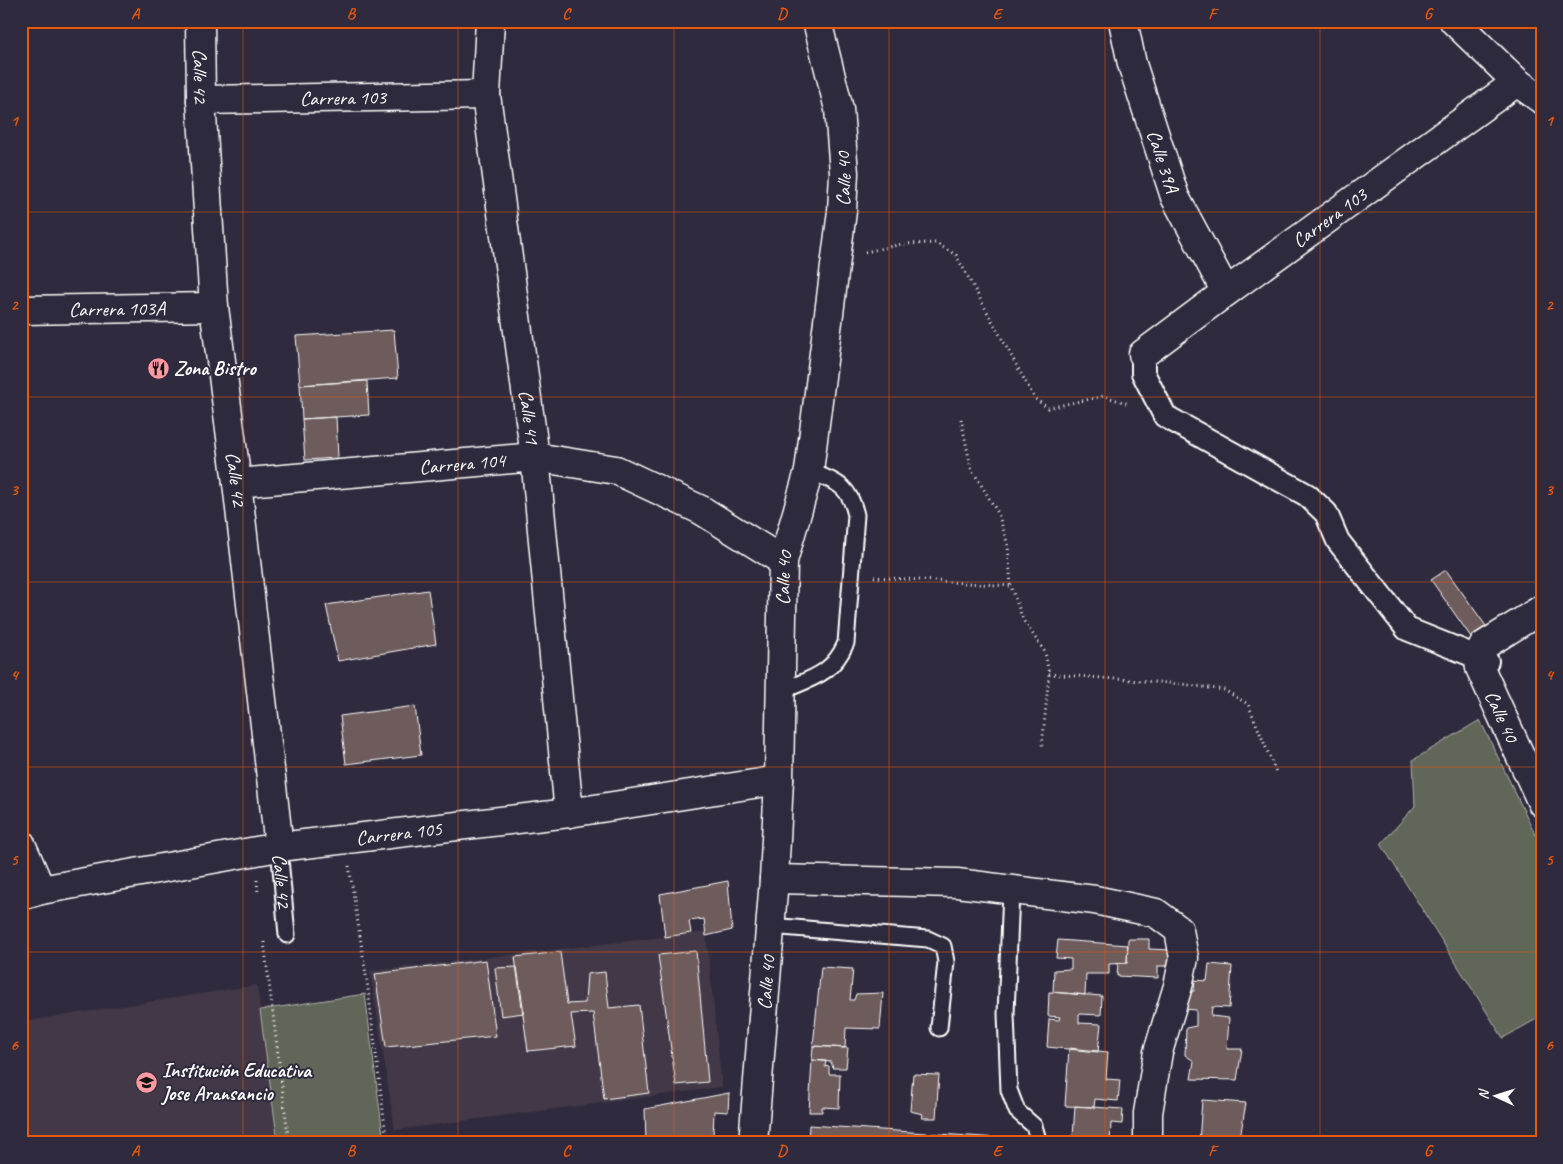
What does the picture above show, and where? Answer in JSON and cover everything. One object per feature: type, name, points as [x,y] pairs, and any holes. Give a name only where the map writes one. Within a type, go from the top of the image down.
[{"type":"street","name":"Calle 42","points":[[200,21],[201,100],[214,307],[237,483],[266,849]]},
{"type":"street","name":"Calle 41","points":[[490,21],[486,95],[535,457],[569,812]]},
{"type":"street","name":"Calle 40","points":[[753,1143],[774,879],[782,691],[784,561],[809,471],[842,211],[843,143],[839,109],[817,21]]},
{"type":"street","name":"Calle 39A","points":[[1122,21],[1132,64],[1175,197],[1226,292]]},
{"type":"street","points":[[1454,21],[1517,82],[1542,100]]},
{"type":"street","name":"Carrera 103","points":[[1143,354],[1517,82]]},
{"type":"street","name":"Carrera 103","points":[[201,100],[486,95]]},
{"type":"street","name":"Carrera 103A","points":[[21,310],[214,307]]},
{"type":"street","points":[[1143,354],[1143,373],[1165,416],[1307,495],[1326,512],[1338,541],[1407,629],[1482,659],[1483,646],[1542,609]]},
{"type":"street","name":"Carrera 104","points":[[237,483],[535,457],[616,470],[701,510],[784,561]]},
{"type":"street","name":"Calle 40","points":[[1482,659],[1480,668],[1540,796]]},
{"type":"street","name":"Carrera 105","points":[[31,893],[266,849],[569,812],[779,780]]},
{"type":"street","points":[[21,844],[31,893]]},
{"type":"street","points":[[774,879],[957,883],[1095,900],[1156,913],[1179,930],[1184,958],[1178,986],[1158,1052],[1148,1113],[1148,1143]]},
{"type":"lane","points":[[782,691],[827,671],[839,659],[846,643],[856,515],[852,496],[841,484],[809,471]]},
{"type":"lane","name":"Calle 42","points":[[266,849],[287,935]]},
{"type":"lane","points":[[1011,891],[1006,1014],[1009,1090],[1017,1111],[1034,1126],[1039,1143]]},
{"type":"lane","points":[[770,926],[928,939],[943,946],[946,962],[939,1028]]},
{"type":"path","points":[[836,258],[902,244],[936,243],[956,256],[1035,399],[1048,408],[1104,396],[1165,416]]},
{"type":"path","points":[[960,419],[971,468],[998,513],[1008,545],[1011,586],[1022,620],[1045,652],[1049,674],[1042,747]]},
{"type":"path","points":[[851,576],[1011,586]]},
{"type":"path","points":[[1049,674],[1182,684],[1224,690],[1248,704],[1276,772]]},
{"type":"path","points":[[345,839],[387,1143]]},
{"type":"path","points":[[259,900],[266,849]]},
{"type":"path","points":[[264,938],[288,1143]]},
{"type":"shaded area","points":[[706,932],[722,1087],[395,1130],[370,971]]},
{"type":"shaded area","name":"Institución Educativa Jose Aransancio","points":[[257,985],[278,1143],[21,1143],[21,1022]]},
{"type":"green space","points":[[1480,720],[1542,848],[1542,1016],[1503,1038],[1381,844],[1415,806],[1413,760]]},
{"type":"green space","points":[[365,994],[384,1143],[278,1143],[260,1010]]},
{"type":"building","points":[[394,330],[398,378],[300,385],[296,336]]},
{"type":"building","points":[[367,381],[369,415],[302,419],[300,385]]},
{"type":"building","points":[[336,417],[338,458],[305,460],[302,419]]},
{"type":"building","points":[[1446,570],[1486,626],[1471,637],[1431,580]]},
{"type":"building","points":[[428,590],[436,644],[338,661],[326,605]]},
{"type":"building","points":[[415,706],[421,755],[346,764],[340,716]]},
{"type":"building","points":[[728,881],[732,930],[706,936],[704,919],[689,921],[691,933],[665,937],[660,894]]},
{"type":"building","points":[[1128,939],[1149,939],[1149,949],[1170,950],[1168,966],[1158,966],[1158,978],[1117,976],[1118,963],[1127,963]]},
{"type":"building","points":[[1058,940],[1128,945],[1127,963],[1109,964],[1109,974],[1086,974],[1085,995],[1053,992],[1054,970],[1071,969],[1071,959],[1056,958]]},
{"type":"building","points":[[696,951],[708,1082],[676,1085],[658,955]]},
{"type":"building","points":[[560,952],[567,1004],[585,1003],[587,974],[605,972],[609,1008],[639,1005],[649,1093],[604,1099],[593,1013],[571,1014],[576,1046],[528,1051],[515,957]]},
{"type":"building","points":[[486,960],[496,1036],[386,1047],[375,974]]},
{"type":"building","points":[[1209,964],[1232,966],[1229,1008],[1212,1007],[1211,1016],[1229,1018],[1227,1049],[1242,1049],[1237,1080],[1191,1079],[1194,1061],[1185,1055],[1186,1028],[1196,1026],[1196,1010],[1184,1009],[1185,991],[1194,991],[1195,980],[1207,981]]},
{"type":"building","points":[[517,967],[524,1013],[501,1016],[495,968]]},
{"type":"building","points":[[821,967],[853,969],[850,1000],[854,1000],[856,994],[883,993],[880,1029],[846,1028],[845,1048],[813,1046]]},
{"type":"building","points":[[1049,992],[1102,996],[1101,1015],[1079,1014],[1079,1023],[1101,1024],[1098,1052],[1047,1047],[1049,1019],[1059,1020],[1060,1017],[1048,1016]]},
{"type":"building","points":[[813,1046],[848,1048],[846,1068],[833,1068],[831,1062],[812,1060]]},
{"type":"building","points":[[1069,1048],[1108,1052],[1106,1079],[1120,1080],[1118,1101],[1095,1099],[1094,1107],[1065,1106]]},
{"type":"building","points":[[812,1060],[826,1061],[825,1067],[829,1066],[829,1074],[840,1074],[839,1108],[822,1107],[822,1112],[809,1112]]},
{"type":"building","points":[[913,1074],[939,1075],[936,1118],[922,1118],[923,1114],[910,1111]]},
{"type":"building","points":[[729,1093],[728,1112],[714,1111],[713,1136],[730,1137],[729,1143],[646,1143],[645,1109]]},
{"type":"building","points":[[1202,1100],[1246,1103],[1240,1138],[1253,1140],[1252,1143],[1199,1143]]},
{"type":"building","points":[[1075,1106],[1123,1109],[1122,1124],[1111,1123],[1110,1143],[1067,1143],[1067,1137],[1073,1137]]},
{"type":"building","points":[[809,1125],[998,1138],[998,1141],[1011,1143],[808,1143]]},
{"type":"place","name":"Zona Bistro","points":[[158,368]]},
{"type":"place","name":"Institución Educativa Jose Aransancio","points":[[146,1082]]}]
